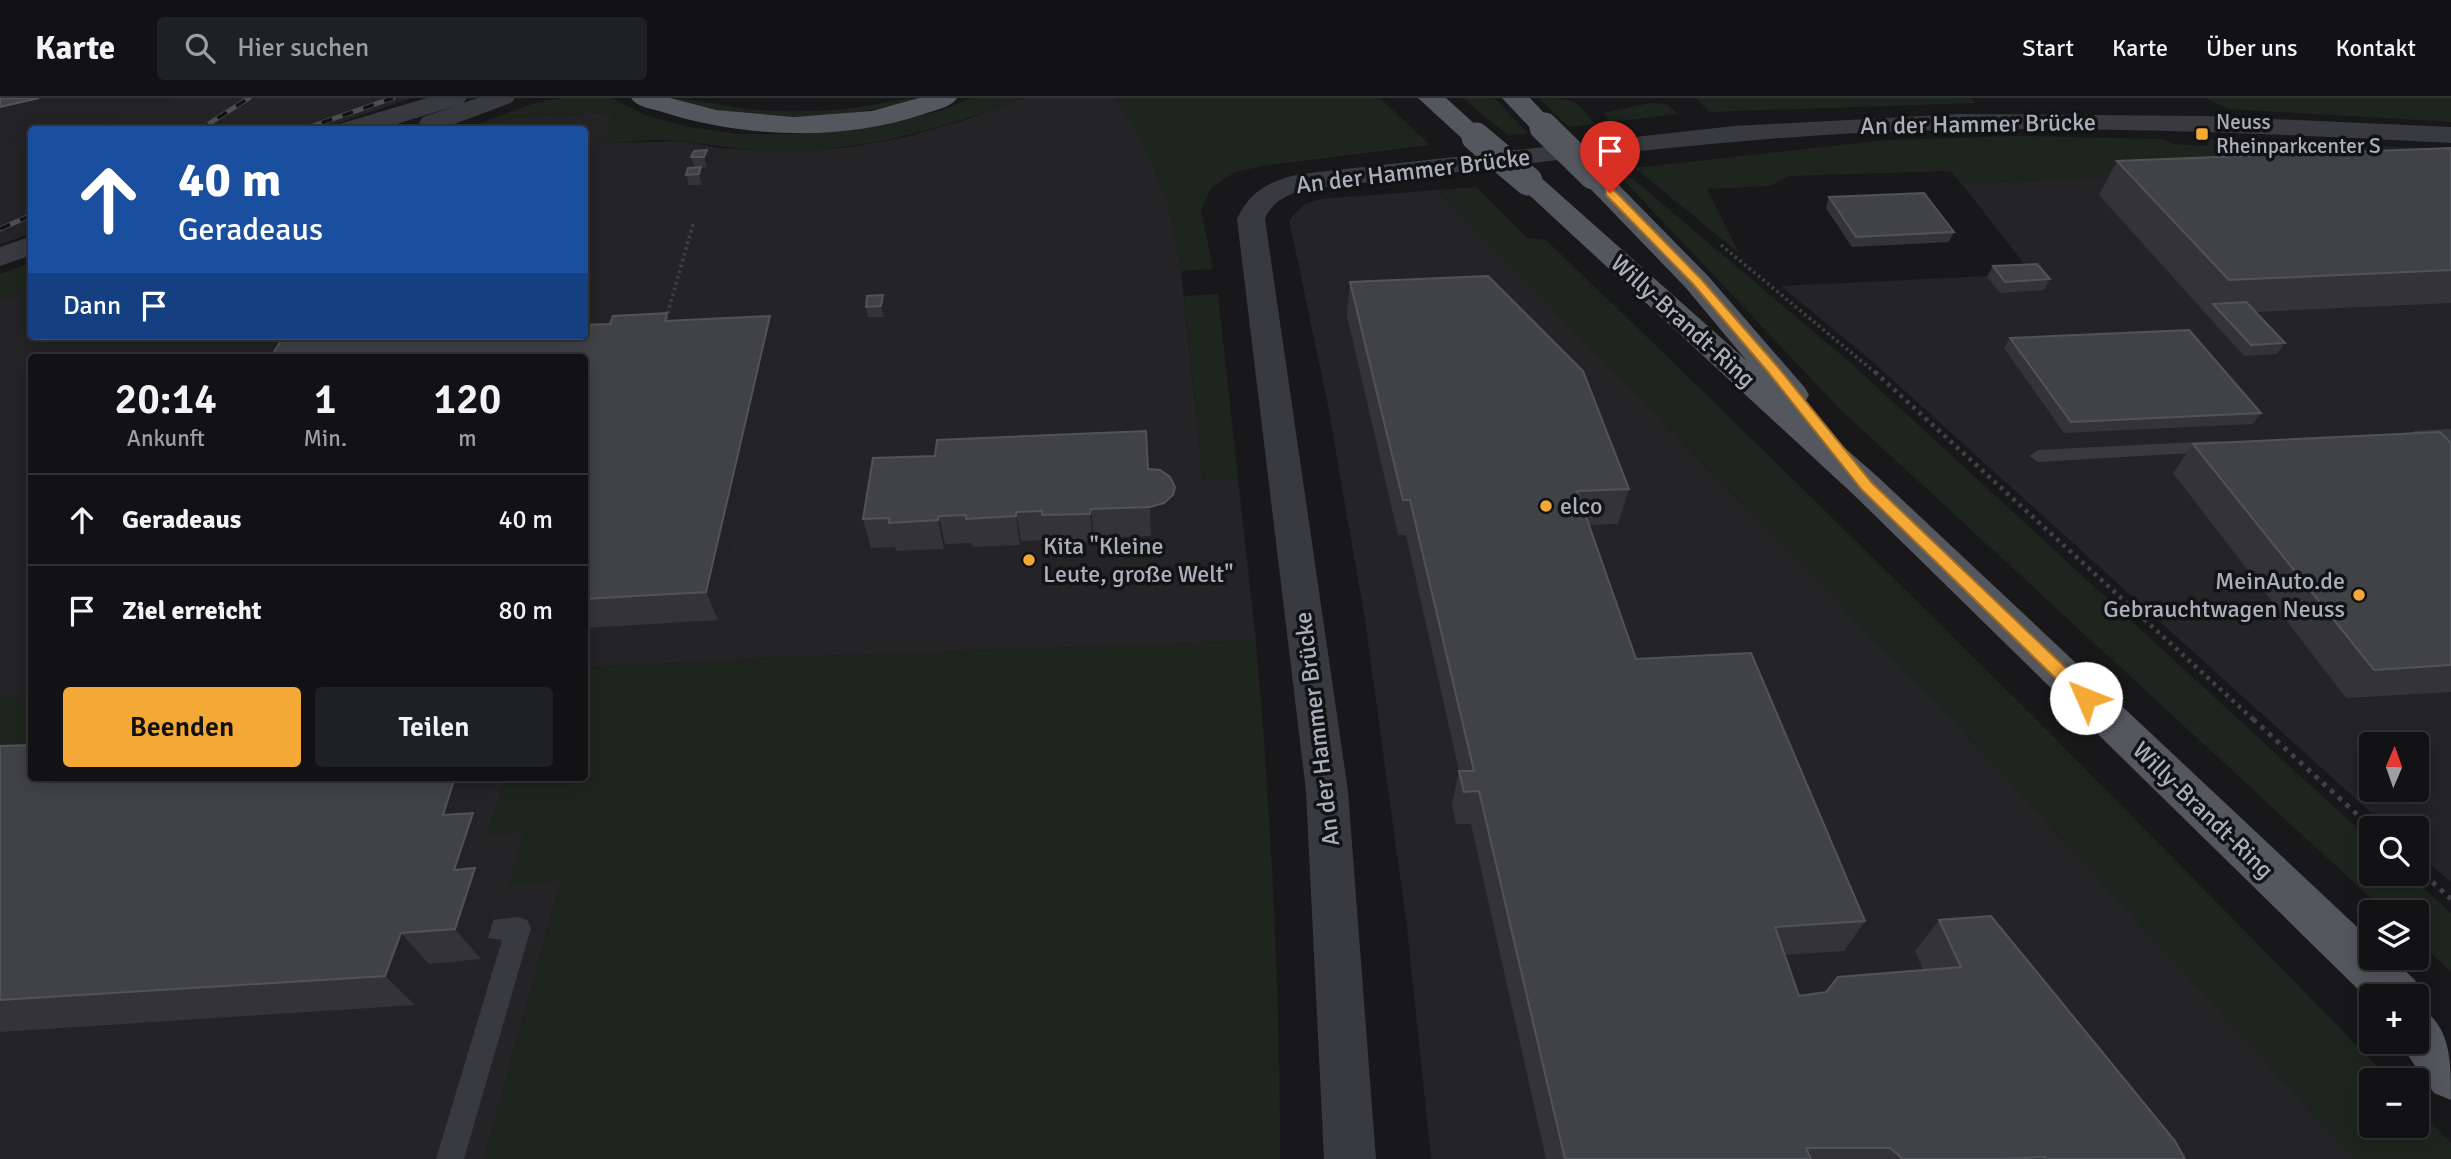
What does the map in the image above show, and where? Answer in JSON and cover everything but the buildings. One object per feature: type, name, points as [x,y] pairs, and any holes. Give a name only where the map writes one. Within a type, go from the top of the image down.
[{"type":"main road","points":[[644,98],[705,117],[792,124],[840,122],[891,114],[944,98]]},
{"type":"main road","points":[[729,98],[781,104],[870,98]]},
{"type":"main road","name":"Willy-Brandt-Ring","points":[[1431,98],[1528,181],[1867,487],[2384,984]]},
{"type":"main road","points":[[1515,98],[1697,282],[1773,369],[1867,487]]},
{"type":"main road","name":"Willy-Brandt-Ring","points":[[2429,1020],[2451,1036]]},
{"type":"main road","points":[[2429,1046],[2451,1076]]},
{"type":"street","points":[[361,126],[454,98]]},
{"type":"street","points":[[422,126],[502,98]]},
{"type":"street","name":"An der Hammer Brücke","points":[[1350,1159],[1328,791],[1251,219],[1255,207],[1264,196],[1300,182],[1797,129],[2115,121],[2249,124],[2451,135]]},
{"type":"street","points":[[0,257],[28,246]]},
{"type":"lane","points":[[2389,438],[2451,435]]},
{"type":"lane","points":[[2038,456],[2241,446]]},
{"type":"lane","points":[[450,1159],[518,928],[491,929]]},
{"type":"path","points":[[663,330],[694,224]]},
{"type":"path","points":[[1715,240],[1866,364],[2359,816]]},
{"type":"path","points":[[2429,879],[2451,899]]},
{"type":"shaded area","points":[[0,98],[412,98],[330,126],[28,126],[28,234],[0,245]]},
{"type":"shaded area","points":[[562,98],[612,98],[645,115],[689,127],[738,134],[799,134],[872,127],[940,111],[971,98],[1023,98],[932,129],[870,143],[806,150],[773,151],[673,140],[602,143],[613,113],[508,117],[503,126],[472,126],[535,103]]},
{"type":"shaded area","points":[[663,98],[747,109],[821,111],[926,98],[860,111],[794,116],[729,111]]},
{"type":"shaded area","points":[[1023,98],[1117,98],[1144,145],[1167,200],[1181,271],[1203,479],[1238,478],[1256,641],[792,657],[588,668],[588,354],[28,354],[28,697],[0,698],[0,301],[28,291],[28,340],[588,340],[588,126],[503,126],[508,117],[613,113],[603,143],[680,141],[720,148],[775,151],[845,148],[906,137],[968,119]]},
{"type":"shaded area","points":[[1117,98],[1380,98],[1430,145],[1269,165],[1235,172],[1211,188],[1201,209],[1213,269],[1181,271],[1167,200],[1144,145]]},
{"type":"shaded area","points":[[1462,98],[1494,98],[1528,133],[1509,136]]},
{"type":"shaded area","points":[[1539,98],[1571,101],[1583,109],[1594,124],[1569,127]]},
{"type":"shaded area","points":[[1696,98],[1971,98],[1975,103],[1709,112]]},
{"type":"shaded area","points":[[2205,98],[2451,98],[2451,122],[2229,109]]},
{"type":"shaded area","points":[[1650,103],[1667,104],[1678,114],[1611,122],[1604,113]]},
{"type":"shaded area","points":[[2016,136],[2164,139],[2173,144],[2207,146],[2209,139],[2451,149],[2451,166],[1961,183],[1950,171],[1789,176],[1770,186],[1707,189],[1739,253],[1635,168],[1886,140]]},
{"type":"shaded area","points":[[2451,166],[2451,882],[2429,863],[2429,816],[2375,816],[2359,802],[2429,802],[2429,732],[2359,732],[2359,802],[1873,362],[1781,286],[2032,274],[1961,183]]},
{"type":"shaded area","points":[[1614,170],[1633,179],[1853,365],[2359,830],[2359,886],[2421,886],[2451,913],[2451,972],[2429,951],[2429,900],[2373,900],[1840,409]]},
{"type":"shaded area","points":[[1476,187],[1527,238],[1546,240],[1972,656],[2286,973],[2359,1048],[2359,1054],[2365,1054],[2378,1068],[2359,1068],[2359,1138],[2429,1138],[2429,1120],[2451,1143],[2451,1159],[2355,1159],[1958,725],[1437,190]]},
{"type":"shaded area","points":[[1437,190],[1958,725],[2355,1159],[1431,1159],[1407,927],[1365,620],[1327,400],[1289,220],[1305,204],[1321,199]]},
{"type":"shaded area","points":[[28,264],[28,291],[0,301],[0,274]]},
{"type":"shaded area","points":[[1218,294],[1238,478],[1203,479],[1184,296]]},
{"type":"shaded area","points":[[1256,641],[1274,900],[1280,1159],[484,1159],[561,882],[508,885],[524,833],[487,835],[505,781],[588,781],[588,668],[792,657]]},
{"type":"shaded area","points":[[28,697],[28,769],[0,771],[0,698]]},
{"type":"shaded area","points":[[0,771],[28,776],[28,781],[505,781],[487,835],[524,832],[561,881],[484,1159],[0,1159]]},
{"type":"railway","points":[[205,126],[249,98]]},
{"type":"railway","points":[[312,126],[393,98]]},
{"type":"railway","points":[[0,229],[28,217]]},
{"type":"place","name":"Neuss Rheinparkcenter S","points":[[2202,134]]},
{"type":"place","name":"elco","points":[[1546,506]]},
{"type":"place","name":"Kita \"Kleine Leute, große Welt\"","points":[[1029,560]]},
{"type":"place","name":"MeinAuto.de Gebrauchtwagen Neuss","points":[[2359,595]]},
{"type":"route","points":[[1610,193],[1697,282],[1773,369],[1867,487],[2086,698]]}]
